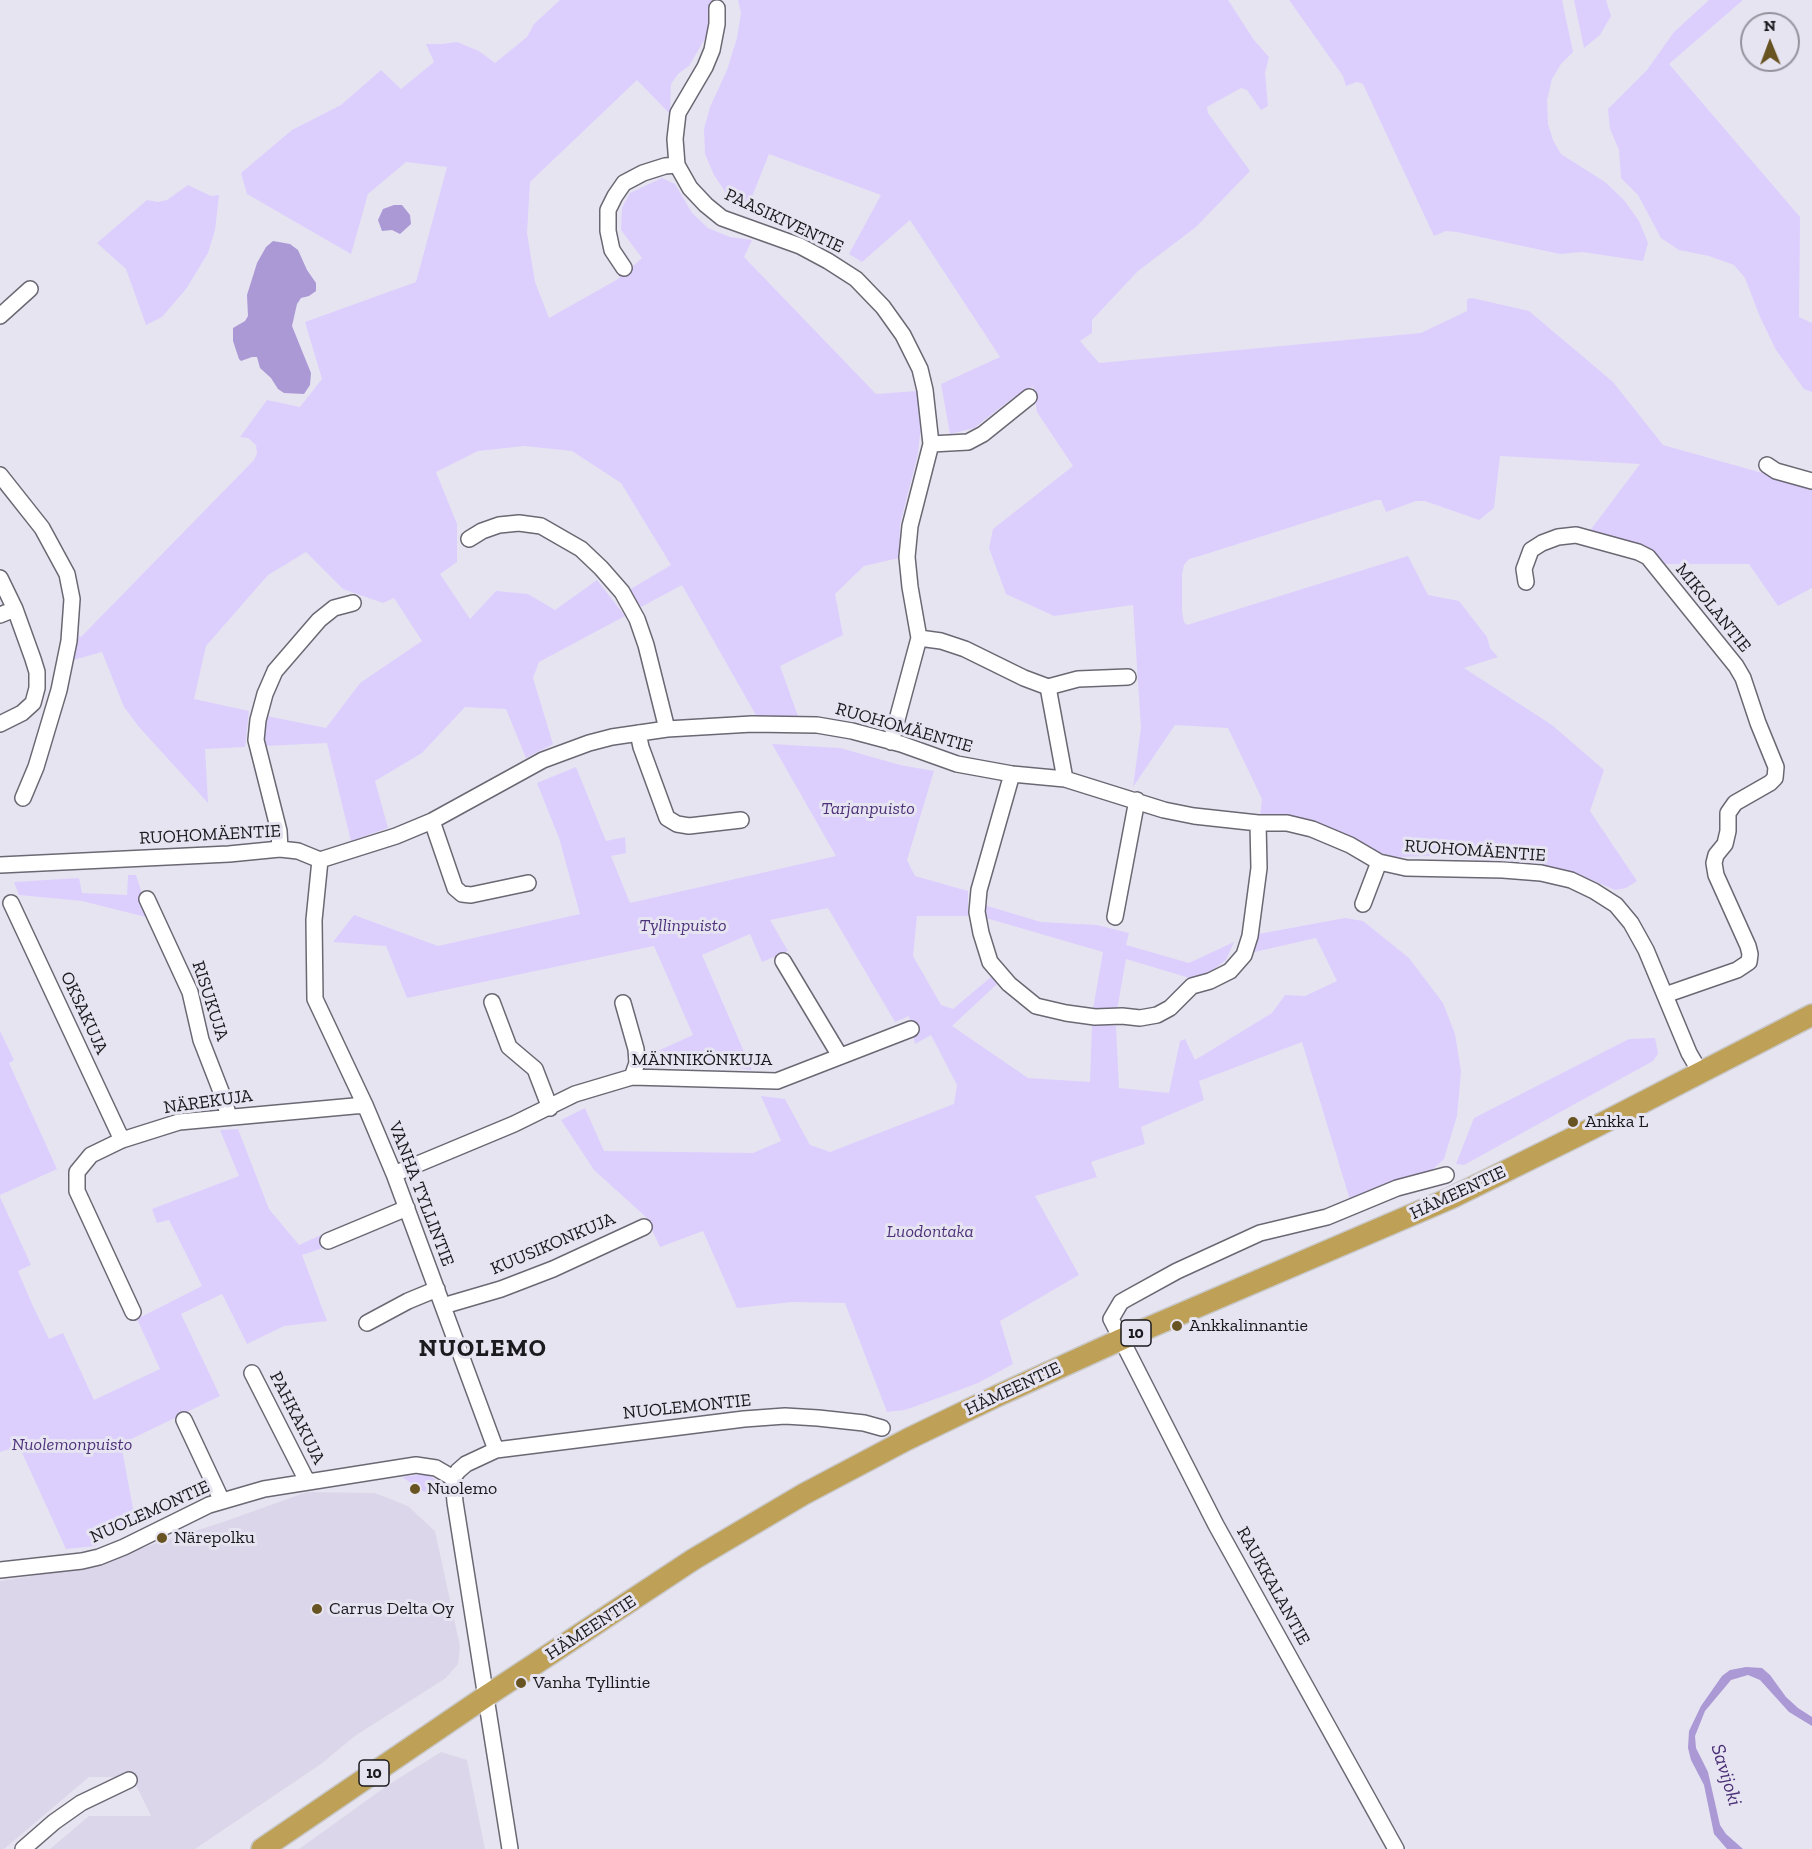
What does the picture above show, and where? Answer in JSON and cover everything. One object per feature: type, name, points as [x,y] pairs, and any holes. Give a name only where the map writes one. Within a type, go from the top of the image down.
[{"type":"highway","name":"HÄMEENTIE","points":[[262,1849],[485,1697],[694,1559],[804,1494],[908,1439],[1120,1340],[1451,1198],[1812,1016]]},
{"type":"street","name":"PAASIKIVENTIE","points":[[717,8],[717,24],[712,50],[705,67],[678,113],[675,139],[677,165],[690,188],[722,218],[800,246],[856,279],[883,307],[903,335],[920,369],[925,390],[931,444],[910,526],[907,557],[919,638],[891,742]]},
{"type":"street","points":[[624,268],[612,250],[608,231],[608,210],[615,196],[624,183],[643,173],[677,165]]},
{"type":"street","points":[[0,316],[30,289]]},
{"type":"street","points":[[931,444],[968,442],[983,434],[1029,397]]},
{"type":"street","points":[[1767,465],[1776,471],[1812,481]]},
{"type":"street","points":[[0,475],[42,528],[67,574],[72,599],[69,641],[59,690],[36,767],[23,798]]},
{"type":"street","points":[[469,539],[499,525],[519,523],[541,526],[581,549],[601,568],[622,592],[637,619],[646,645],[667,729]]},
{"type":"street","name":"MIKOLANTIE","points":[[1526,582],[1524,569],[1531,550],[1558,537],[1575,535],[1638,552],[1648,557],[1740,672],[1776,766],[1775,778],[1770,783],[1735,802],[1728,813],[1725,844],[1716,855],[1714,863],[1716,875],[1748,946],[1749,962],[1737,970],[1665,995]]},
{"type":"street","points":[[0,578],[15,609],[37,672],[37,688],[33,703],[0,724]]},
{"type":"street","points":[[280,849],[279,831],[256,740],[258,720],[265,694],[276,670],[319,621],[334,608],[353,603]]},
{"type":"street","points":[[0,615],[15,609]]},
{"type":"street","points":[[919,638],[941,641],[965,649],[1024,678],[1048,687],[1077,679],[1128,677]]},
{"type":"street","points":[[1048,687],[1065,779]]},
{"type":"street","points":[[26,709],[51,715]]},
{"type":"street","name":"RUOHOMÄENTIE","points":[[0,865],[229,854],[280,849],[298,851],[320,860],[396,836],[432,821],[543,760],[589,743],[667,729],[752,724],[818,725],[852,731],[891,742],[957,765],[1012,774],[1065,779],[1164,810],[1194,816],[1258,823],[1287,823],[1312,829],[1350,845],[1378,862],[1406,868],[1503,870],[1541,873],[1571,880],[1616,905],[1631,923],[1646,950],[1689,1053],[1700,1072]]},
{"type":"street","points":[[638,733],[641,747],[668,818],[677,824],[689,826],[741,820]]},
{"type":"street","points":[[1012,774],[979,890],[977,912],[981,933],[990,962],[1009,984],[1036,1006],[1066,1013],[1095,1017],[1140,1018],[1157,1015],[1170,1008],[1192,986],[1210,981],[1230,971],[1244,955],[1250,936],[1259,868],[1258,823]]},
{"type":"street","points":[[1115,917],[1137,800]]},
{"type":"street","points":[[432,821],[455,888],[462,894],[471,895],[528,883]]},
{"type":"street","name":"VANHA TYLLINTIE","points":[[320,860],[314,920],[315,999],[365,1105],[394,1174],[496,1450]]},
{"type":"street","points":[[1363,904],[1378,862]]},
{"type":"street","name":"RISUKUJA","points":[[147,898],[190,992],[201,1040],[229,1117]]},
{"type":"street","name":"OKSAKUJA","points":[[11,903],[122,1140]]},
{"type":"street","points":[[783,961],[840,1056]]},
{"type":"street","points":[[492,1002],[509,1047],[535,1069],[550,1108]]},
{"type":"street","points":[[623,1003],[636,1049],[637,1064],[632,1077]]},
{"type":"street","name":"MÄNNIKÖNKUJA","points":[[394,1174],[550,1108],[575,1094],[632,1077],[777,1081],[911,1029]]},
{"type":"street","name":"NÄREKUJA","points":[[133,1312],[77,1191],[77,1172],[91,1155],[122,1140],[179,1122],[365,1105]]},
{"type":"street","points":[[1120,1340],[1111,1319],[1121,1302],[1177,1272],[1260,1233],[1327,1217],[1397,1188],[1446,1176]]},
{"type":"street","points":[[328,1241],[407,1208]]},
{"type":"street","name":"KUUSIKONKUJA","points":[[443,1306],[501,1289],[553,1269],[644,1227]]},
{"type":"street","points":[[367,1323],[408,1301],[437,1289]]},
{"type":"street","name":"RAUKKALANTIE","points":[[1120,1340],[1216,1525],[1396,1849]]},
{"type":"street","name":"PAHKAKUJA","points":[[252,1373],[307,1481]]},
{"type":"street","name":"NUOLEMONTIE","points":[[496,1450],[733,1420],[785,1416],[864,1423],[882,1428]]},
{"type":"street","points":[[184,1420],[222,1501]]},
{"type":"street","points":[[496,1450],[466,1464],[453,1478],[510,1849]]},
{"type":"street","name":"NUOLEMONTIE","points":[[0,1570],[99,1557],[208,1505],[264,1489],[416,1465],[436,1468],[453,1478]]},
{"type":"street","points":[[23,1849],[54,1822],[81,1803],[129,1780]]},
{"type":"shaded area","points":[[402,205],[410,215],[411,224],[400,234],[392,230],[382,231],[378,220],[383,209]]},
{"type":"shaded area","points":[[273,241],[290,244],[298,250],[316,283],[316,291],[301,298],[297,304],[292,326],[311,373],[310,385],[304,394],[284,393],[278,389],[271,378],[260,368],[257,357],[241,361],[239,359],[233,341],[233,328],[245,321],[248,316],[247,295],[257,263],[266,247]]},
{"type":"shaded area","points":[[307,1492],[375,1493],[408,1506],[435,1531],[460,1646],[458,1664],[446,1678],[355,1736],[321,1764],[195,1849],[50,1849],[89,1816],[151,1816],[132,1777],[89,1777],[4,1849],[0,1849],[0,1581],[76,1569],[223,1522]]},
{"type":"shaded area","points":[[1746,1667],[1762,1668],[1770,1675],[1786,1697],[1812,1717],[1812,1726],[1789,1712],[1760,1680],[1748,1675],[1731,1680],[1705,1711],[1695,1736],[1696,1748],[1708,1772],[1720,1825],[1726,1834],[1743,1849],[1727,1849],[1714,1834],[1704,1785],[1691,1760],[1688,1748],[1689,1731],[1701,1706],[1722,1676],[1730,1670]]},
{"type":"shaded area","points":[[441,1752],[467,1760],[485,1849],[299,1849],[388,1785]]},
{"type":"green space","points":[[560,0],[714,0],[706,37],[689,66],[678,74],[671,84],[670,114],[637,80],[530,182],[527,233],[535,282],[549,318],[618,279],[642,258],[621,230],[622,208],[630,193],[662,178],[675,184],[692,213],[708,228],[730,237],[752,240],[744,257],[876,394],[917,391],[921,425],[918,454],[900,524],[899,558],[864,566],[835,594],[843,635],[780,666],[799,719],[757,717],[682,585],[641,607],[629,590],[671,565],[621,483],[572,451],[524,446],[478,451],[436,472],[457,524],[457,562],[440,574],[470,619],[496,591],[528,594],[555,610],[597,580],[625,616],[539,662],[533,678],[553,744],[526,758],[506,709],[465,707],[422,753],[375,781],[388,828],[351,841],[327,743],[264,746],[267,716],[326,728],[360,683],[422,641],[394,598],[383,603],[343,589],[306,552],[268,575],[206,646],[194,699],[249,711],[245,747],[205,749],[208,803],[139,727],[124,707],[102,652],[73,660],[79,636],[81,637],[254,460],[257,453],[256,445],[248,438],[240,437],[267,400],[300,407],[322,379],[305,322],[416,282],[447,167],[406,162],[368,194],[351,254],[247,194],[241,173],[292,130],[341,105],[381,70],[401,89],[434,62],[426,44],[457,42],[479,51],[495,63],[527,37],[534,24]]},
{"type":"green space","points":[[738,0],[1228,0],[1254,40],[1269,57],[1265,73],[1268,106],[1261,110],[1247,90],[1241,88],[1207,107],[1208,113],[1250,171],[1196,227],[1138,271],[1092,320],[1092,333],[1080,341],[1099,363],[1421,333],[1467,311],[1467,299],[1472,298],[1529,311],[1613,382],[1663,445],[1812,487],[1812,588],[1778,606],[1749,564],[1657,564],[1589,532],[1640,464],[1500,456],[1494,508],[1479,520],[1425,501],[1416,501],[1386,512],[1381,500],[1376,500],[1189,559],[1184,565],[1182,611],[1184,622],[1187,625],[1408,556],[1428,595],[1459,601],[1487,637],[1490,648],[1498,657],[1464,668],[1552,725],[1604,770],[1590,811],[1637,881],[1626,888],[1615,890],[1576,873],[1527,864],[1434,856],[1395,857],[1260,817],[1262,799],[1228,728],[1175,725],[1133,787],[1141,728],[1133,605],[1054,616],[1006,594],[989,548],[993,529],[1073,466],[1037,412],[1033,386],[1014,397],[974,428],[950,434],[941,384],[1000,357],[910,220],[862,262],[849,254],[881,195],[769,154],[747,209],[728,196],[714,175],[705,154],[704,129],[710,107],[727,70],[737,38],[741,13]]},
{"type":"green space","points":[[1289,0],[1562,0],[1573,52],[1561,64],[1552,79],[1547,100],[1548,124],[1561,154],[1605,182],[1624,200],[1639,221],[1648,243],[1643,261],[1582,252],[1560,254],[1457,232],[1446,231],[1434,236],[1363,84],[1357,82],[1346,86],[1343,76]]},
{"type":"green space","points":[[1574,0],[1606,0],[1611,16],[1600,35],[1584,48]]},
{"type":"green space","points":[[1709,0],[1743,0],[1669,64],[1800,217],[1799,317],[1812,323],[1812,392],[1804,389],[1776,350],[1745,278],[1734,265],[1709,256],[1679,250],[1661,238],[1638,195],[1621,178],[1619,150],[1610,129],[1608,109],[1647,70],[1674,32]]},
{"type":"green space","points":[[188,185],[211,196],[219,195],[215,230],[208,253],[186,289],[162,317],[146,325],[126,269],[97,243],[147,200],[158,202],[167,200]]},
{"type":"green space","points":[[772,744],[840,748],[900,765],[934,771],[907,860],[915,876],[968,891],[968,916],[917,916],[913,956],[941,1005],[953,1009],[991,977],[997,984],[952,1026],[1028,1078],[1090,1082],[1092,1024],[1116,1026],[1119,1088],[1169,1093],[1180,1041],[1185,1039],[1195,1060],[1272,1013],[1285,995],[1305,996],[1337,981],[1316,938],[1250,953],[1253,935],[1345,918],[1363,921],[1409,958],[1443,1003],[1455,1034],[1461,1071],[1457,1116],[1444,1159],[1431,1171],[1350,1200],[1302,1042],[1199,1081],[1204,1100],[1141,1127],[1145,1144],[1091,1162],[1097,1177],[1035,1196],[1079,1275],[1000,1321],[1013,1364],[978,1383],[905,1410],[887,1412],[845,1303],[792,1302],[737,1308],[703,1231],[660,1247],[646,1217],[594,1170],[561,1120],[585,1108],[604,1151],[753,1153],[781,1141],[761,1096],[785,1099],[810,1145],[830,1152],[954,1104],[957,1085],[931,1035],[915,1044],[909,1016],[895,1022],[828,908],[770,920],[788,951],[762,962],[750,934],[702,955],[752,1070],[726,1066],[672,1066],[660,1063],[649,1055],[693,1035],[654,946],[407,998],[386,946],[333,942],[354,915],[438,946],[580,914],[559,838],[537,783],[576,767],[606,841],[625,837],[626,853],[611,856],[630,903],[836,856]]},
{"type":"green space","points":[[128,875],[136,875],[150,918],[82,901],[19,895],[14,882],[79,878],[82,893],[127,895]]},
{"type":"green space","points":[[984,905],[1041,922],[1097,925],[1129,933],[1126,945],[1189,963],[1234,942],[1226,960],[1211,971],[1193,979],[1126,959],[1117,1010],[1093,1009],[1103,952],[986,918]]},
{"type":"green space","points":[[0,1031],[14,1060],[9,1063],[57,1169],[0,1195]]},
{"type":"green space","points":[[1655,1038],[1658,1054],[1653,1061],[1464,1165],[1456,1164],[1474,1118],[1629,1039]]},
{"type":"green space","name":"Nuolemonpuisto","points":[[238,1129],[269,1209],[299,1245],[323,1234],[329,1246],[302,1255],[327,1321],[284,1326],[247,1344],[222,1294],[181,1314],[220,1396],[121,1444],[135,1519],[96,1546],[66,1549],[19,1446],[0,1452],[0,1197],[31,1265],[18,1271],[32,1304],[49,1339],[63,1333],[94,1400],[160,1369],[137,1319],[202,1286],[169,1220],[157,1223],[152,1209],[239,1176],[220,1130]]},
{"type":"green space","points":[[425,1474],[435,1479],[437,1495],[424,1492],[402,1477]]},
{"type":"place","name":"Ankka L","points":[[1573,1122]]},
{"type":"place","name":"Ankkalinnantie","points":[[1177,1326]]},
{"type":"place","name":"Nuolemo","points":[[415,1489]]},
{"type":"place","name":"Närepolku","points":[[162,1538]]},
{"type":"place","name":"Carrus Delta Oy","points":[[317,1609]]},
{"type":"place","name":"Vanha Tyllintie","points":[[521,1683]]},
{"type":"district","name":"NUOLEMO","points":[[483,1349]]},
{"type":"park label","name":"Tarjanpuisto","points":[[868,809]]},
{"type":"park label","name":"Tyllinpuisto","points":[[683,926]]},
{"type":"park label","name":"Luodontaka","points":[[930,1232]]},
{"type":"water label","name":"Savijoki","points":[[1726,1775]]}]
